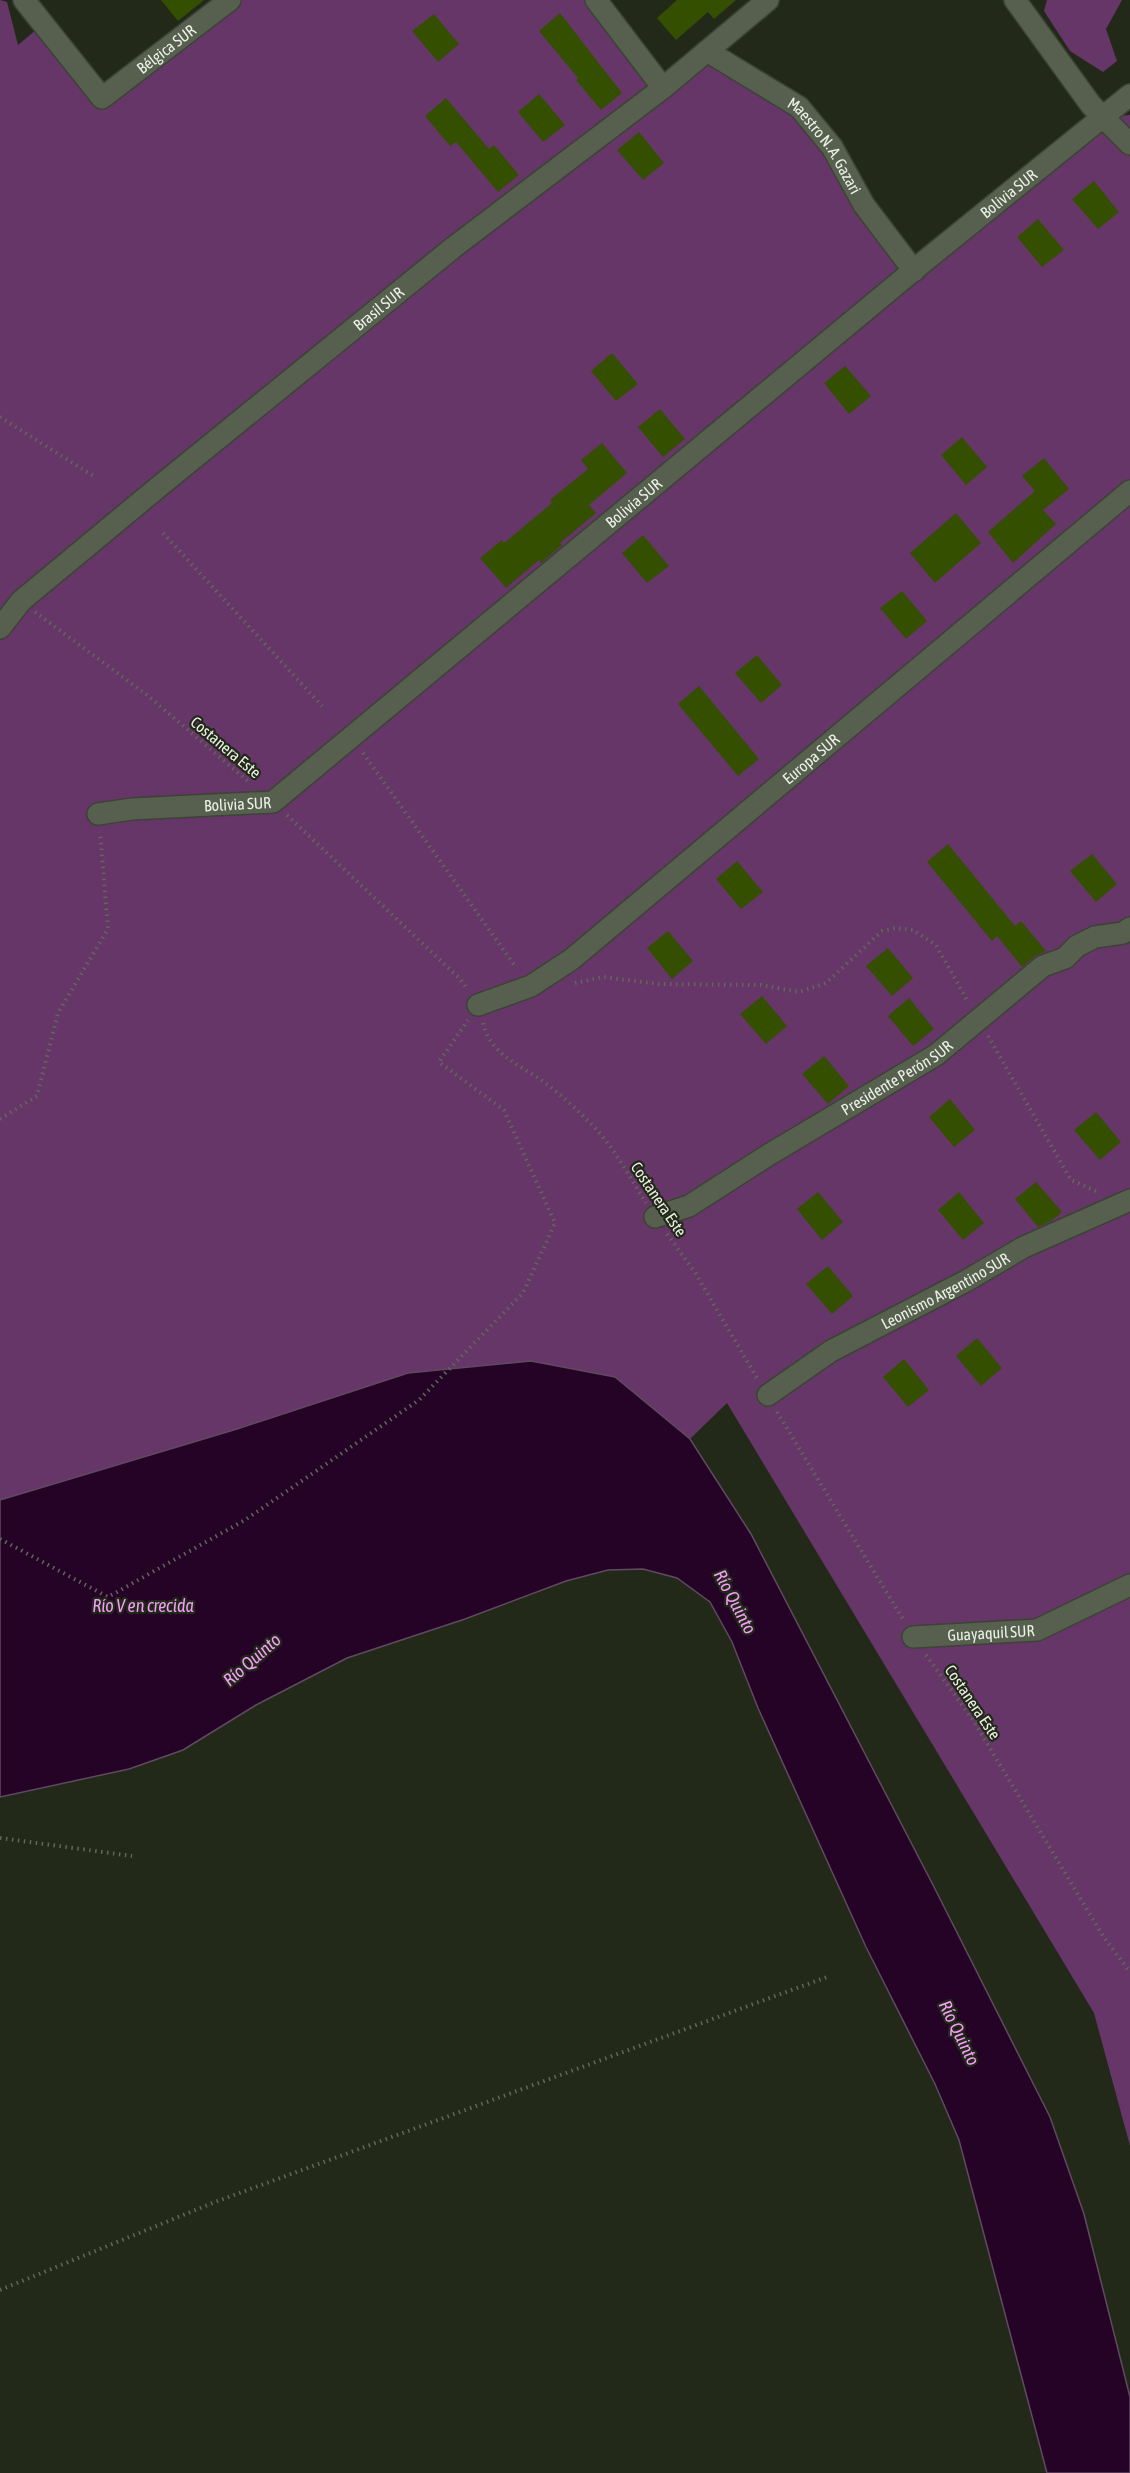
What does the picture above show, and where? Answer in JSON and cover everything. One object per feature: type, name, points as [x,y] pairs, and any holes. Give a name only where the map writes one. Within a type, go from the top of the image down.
[{"type":"street","name":"Bélgica SUR","points":[[24,0],[102,98],[230,0]]},
{"type":"street","points":[[596,0],[663,88]]},
{"type":"street","name":"Brasil SUR","points":[[0,628],[21,601],[454,247],[663,88],[768,0]]},
{"type":"street","points":[[1015,0],[1102,117],[1130,144]]},
{"type":"street","name":"Maestro N. A. Gazari","points":[[707,51],[799,107],[832,147],[864,205],[914,271]]},
{"type":"street","name":"Bolivia SUR","points":[[99,813],[132,808],[273,802],[1130,95]]},
{"type":"street","name":"Europa SUR","points":[[478,1005],[531,986],[572,959],[1130,491]]},
{"type":"street","name":"Presidente Perón SUR","points":[[655,1217],[689,1206],[770,1154],[936,1055],[1043,966],[1065,958],[1077,946],[1095,937],[1123,933],[1130,928]]},
{"type":"street","name":"Leonismo Argentino SUR","points":[[768,1395],[831,1351],[966,1281],[1024,1247],[1130,1200]]},
{"type":"street","name":"Guayaquil SUR","points":[[913,1637],[1037,1630],[1130,1585]]},
{"type":"path","points":[[0,417],[94,477]]},
{"type":"path","points":[[163,533],[322,706]]},
{"type":"path","name":"Costanera Este","points":[[21,601],[147,695],[273,802],[460,979],[478,1005],[486,1035],[506,1058],[545,1083],[588,1120],[618,1159],[655,1217],[696,1274],[913,1637],[974,1720],[1103,1936],[1130,1972]]},
{"type":"path","points":[[363,753],[515,966]]},
{"type":"path","points":[[0,1119],[38,1096],[58,1012],[108,929],[99,813]]},
{"type":"path","points":[[573,984],[603,977],[659,984],[761,985],[800,992],[826,983],[882,931],[895,928],[913,930],[936,945],[967,1000]]},
{"type":"path","points":[[0,1539],[108,1597],[245,1520],[419,1400],[523,1293],[555,1223],[504,1110],[439,1062],[478,1005]]},
{"type":"path","points":[[984,1030],[1071,1180],[1095,1192],[1106,1191]]},
{"type":"path","points":[[0,1838],[132,1856]]},
{"type":"path","points":[[0,2290],[215,2202],[827,1977]]},
{"type":"shaded area","points":[[0,0],[7,2],[18,45],[43,24],[102,98],[230,0],[596,0],[663,88],[707,51],[799,107],[912,268],[1102,117],[1130,115],[1130,2146],[1094,2013],[727,1403],[690,1439],[615,1377],[531,1361],[408,1373],[237,1429],[0,1500]]},
{"type":"shaded area","points":[[1047,0],[1122,0],[1106,29],[1117,61],[1103,72],[1070,51],[1044,11]]},
{"type":"water","name":"Río V en crecida","points":[[531,1361],[615,1377],[690,1439],[751,1534],[1050,2117],[1084,2214],[1130,2397],[1130,2473],[1047,2473],[959,2140],[935,2084],[866,1947],[758,1708],[732,1642],[710,1602],[677,1578],[643,1569],[608,1570],[566,1581],[465,1619],[347,1658],[256,1705],[183,1750],[129,1769],[0,1797],[0,1500],[237,1429],[408,1373]]},
{"type":"building","points":[[161,0],[204,0],[178,21]]},
{"type":"building","points":[[677,0],[736,0],[714,19],[708,12],[676,40],[657,18]]},
{"type":"building","points":[[560,13],[622,93],[601,110],[539,31]]},
{"type":"building","points":[[434,14],[459,44],[438,62],[412,31]]},
{"type":"building","points":[[539,94],[565,125],[543,142],[518,112]]},
{"type":"building","points":[[446,98],[489,149],[494,145],[519,175],[498,192],[456,142],[450,146],[425,116]]},
{"type":"building","points":[[639,132],[664,163],[643,180],[617,150]]},
{"type":"building","points":[[1094,181],[1119,212],[1098,229],[1072,199]]},
{"type":"building","points":[[1038,219],[1064,250],[1042,267],[1017,237]]},
{"type":"building","points":[[612,353],[638,384],[616,401],[591,371]]},
{"type":"building","points":[[845,366],[871,396],[849,414],[824,383]]},
{"type":"building","points":[[660,409],[685,439],[663,457],[638,427]]},
{"type":"building","points":[[962,437],[987,467],[966,485],[941,455]]},
{"type":"building","points":[[602,443],[627,473],[589,505],[596,513],[560,543],[562,545],[541,563],[539,560],[506,588],[480,558],[502,540],[504,543],[552,503],[550,500],[588,469],[581,460]]},
{"type":"building","points":[[1044,458],[1069,489],[1043,510],[1056,524],[1013,563],[988,532],[1035,491],[1022,476]]},
{"type":"building","points":[[956,513],[981,543],[935,583],[910,553]]},
{"type":"building","points":[[643,535],[669,566],[647,583],[622,553]]},
{"type":"building","points":[[902,591],[927,621],[906,639],[880,608]]},
{"type":"building","points":[[757,655],[782,685],[761,703],[735,673]]},
{"type":"building","points":[[699,686],[759,759],[738,776],[678,704]]},
{"type":"building","points":[[948,844],[1015,926],[1021,921],[1046,951],[1035,956],[1022,967],[997,936],[992,941],[927,862]]},
{"type":"building","points":[[1092,854],[1117,884],[1096,902],[1070,871]]},
{"type":"building","points":[[737,861],[763,892],[741,909],[716,879]]},
{"type":"building","points":[[668,931],[693,961],[672,979],[647,948]]},
{"type":"building","points":[[888,948],[913,978],[892,996],[866,966]]},
{"type":"building","points":[[762,996],[787,1026],[766,1044],[740,1014]]},
{"type":"building","points":[[909,998],[934,1029],[913,1046],[888,1016]]},
{"type":"building","points":[[824,1056],[849,1086],[828,1104],[802,1074]]},
{"type":"building","points":[[950,1099],[975,1130],[954,1147],[929,1117]]},
{"type":"building","points":[[1096,1112],[1121,1142],[1100,1160],[1074,1130]]},
{"type":"building","points":[[1036,1182],[1062,1212],[1051,1221],[1038,1227],[1015,1199]]},
{"type":"building","points":[[818,1192],[843,1222],[822,1240],[797,1209]]},
{"type":"building","points":[[959,1192],[984,1223],[963,1240],[938,1210]]},
{"type":"building","points":[[828,1266],[853,1296],[832,1314],[806,1284]]},
{"type":"building","points":[[977,1338],[1002,1368],[981,1386],[956,1356]]},
{"type":"building","points":[[904,1359],[929,1390],[908,1407],[883,1377]]},
{"type":"water label","name":"Río Quinto","points":[[735,1602]]},
{"type":"water label","name":"Río Quinto","points":[[252,1660]]},
{"type":"water label","name":"Río Quinto","points":[[959,2033]]}]
